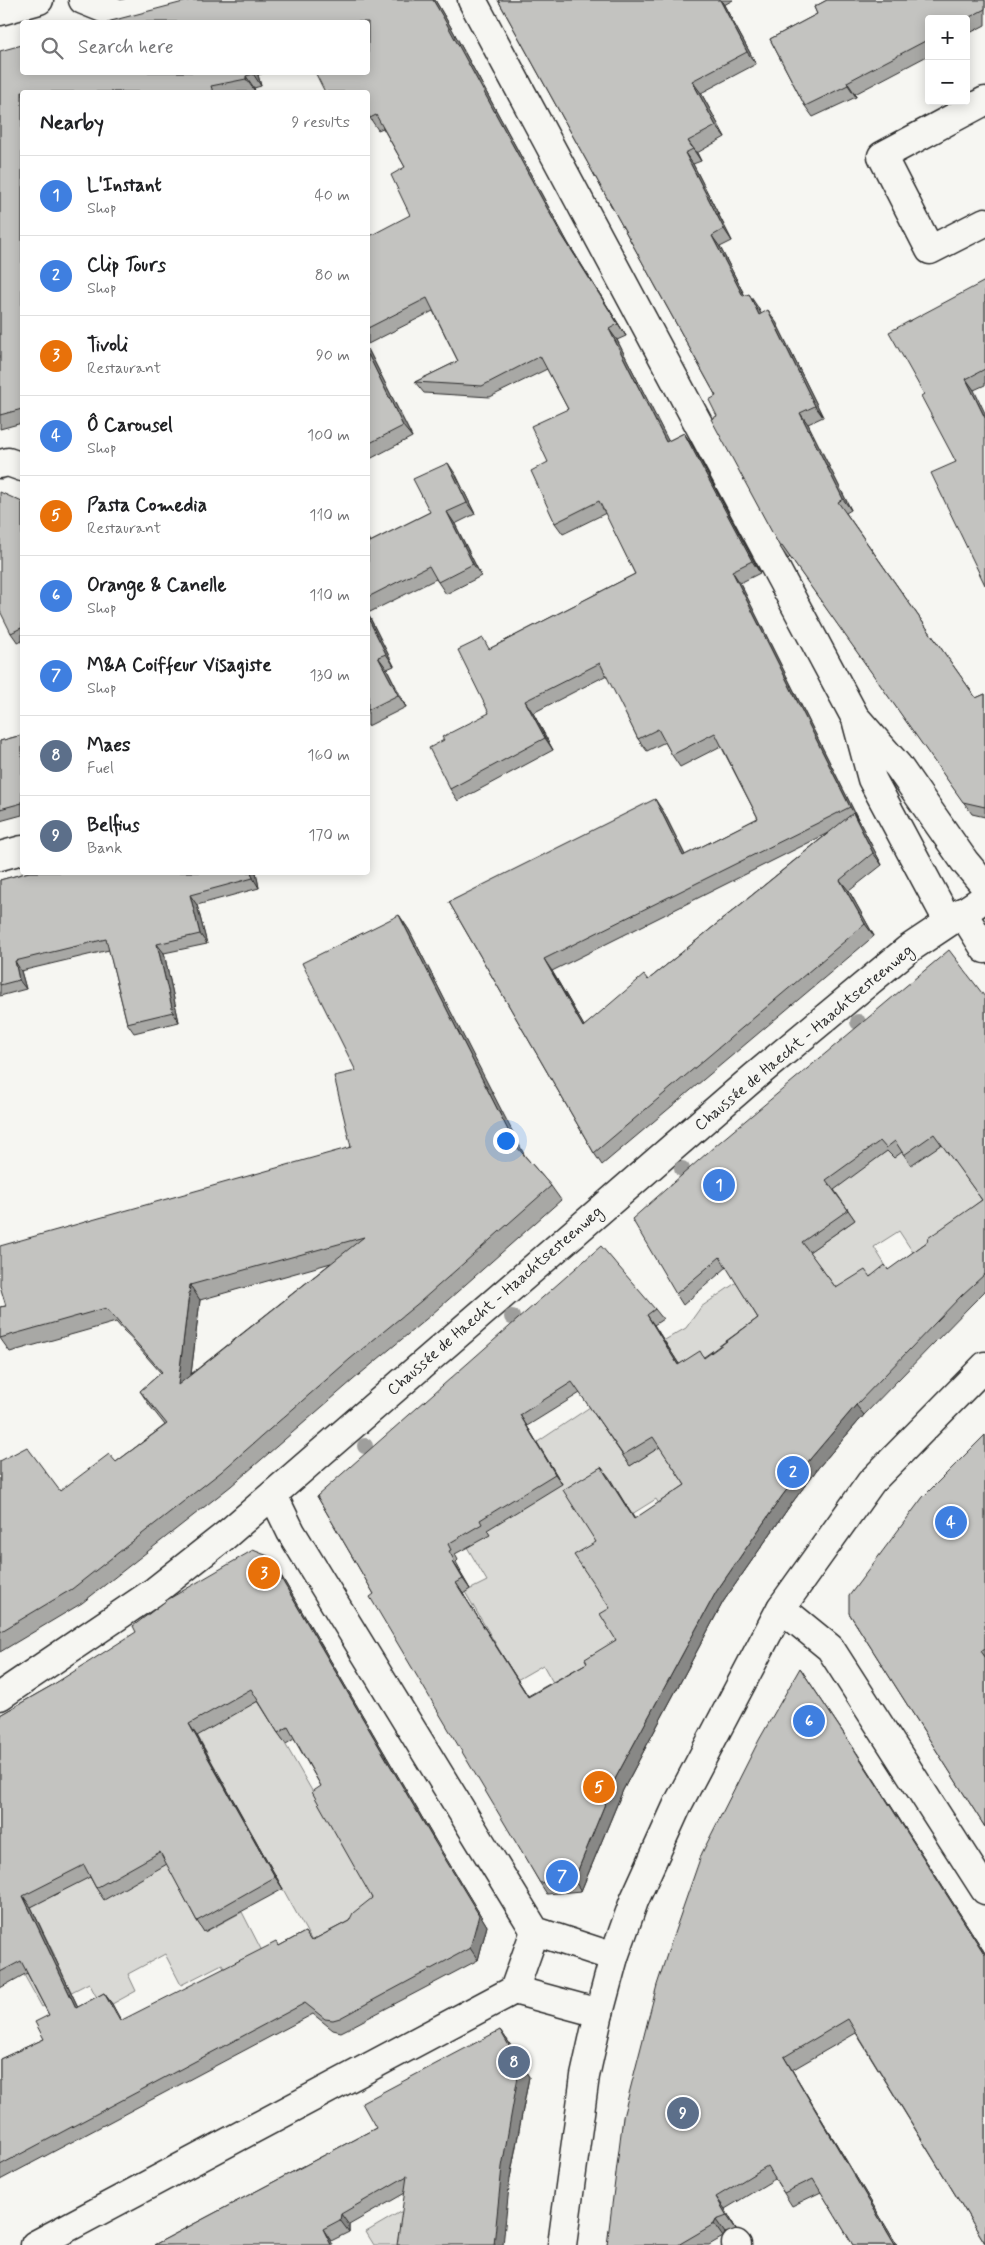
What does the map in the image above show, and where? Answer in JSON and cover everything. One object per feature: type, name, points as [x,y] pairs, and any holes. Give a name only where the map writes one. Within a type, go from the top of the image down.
[{"type":"street","points":[[0,11],[39,0]]},
{"type":"street","points":[[83,0],[120,15],[175,0]]},
{"type":"street","points":[[472,0],[855,717],[872,779],[955,916],[985,949]]},
{"type":"street","points":[[985,101],[882,156],[930,250],[985,222]]},
{"type":"street","points":[[0,464],[8,462],[20,466]]},
{"type":"street","points":[[855,717],[898,766],[965,862],[985,886]]},
{"type":"street","points":[[0,856],[20,851]]},
{"type":"street","name":"Chaussée de Haecht - Haachtsesteenweg","points":[[0,1696],[155,1591],[274,1494],[754,1077],[907,950],[955,916],[985,898]]},
{"type":"street","points":[[562,2245],[585,2076],[599,2013],[614,1957],[634,1901],[678,1804],[781,1608],[871,1482],[985,1366]]},
{"type":"street","points":[[274,1494],[291,1532],[535,1931],[614,1957]]},
{"type":"street","points":[[781,1608],[830,1648],[985,1890]]},
{"type":"street","points":[[34,2245],[514,1990],[535,1931]]},
{"type":"street","points":[[514,1990],[599,2013]]},
{"type":"shaded area","points":[[922,1099],[985,1205],[920,1263],[899,1231],[874,1247],[892,1276],[729,1432],[665,1514],[656,1499],[632,1514],[631,1598],[623,1650],[559,1693],[543,1665],[517,1680],[465,1592],[487,1581],[467,1547],[489,1534],[478,1514],[536,1443],[590,1407],[630,1466],[691,1427],[663,1341],[686,1328],[701,1307],[737,1282],[809,1252],[855,1220],[833,1188],[887,1151],[894,1158]]},
{"type":"shaded area","points":[[260,1700],[385,1918],[313,1943],[196,1733]]},
{"type":"shaded area","points":[[155,1839],[205,1932],[242,1912],[264,1955],[228,1974],[222,1964],[181,1985],[165,1954],[128,1974],[136,1991],[103,2009],[89,1983],[42,2007],[23,1973],[55,1956],[31,1907]]},
{"type":"shaded area","points":[[400,2212],[423,2217],[407,2245],[374,2245],[366,2232]]},
{"type":"building","points":[[191,0],[433,0],[560,232],[618,324],[609,329],[666,442],[684,433],[752,561],[732,571],[850,807],[544,959],[583,1027],[644,975],[648,980],[853,813],[873,853],[840,880],[865,924],[594,1153],[449,902],[655,799],[683,856],[758,818],[715,733],[672,755],[658,729],[638,739],[600,663],[525,701],[545,738],[450,789],[429,748],[444,740],[442,737],[489,713],[458,650],[483,638],[489,649],[635,574],[599,501],[555,523],[531,471],[548,462],[531,426],[568,409],[540,356],[482,386],[415,382],[458,361],[427,298],[370,327],[370,236],[410,215],[391,175],[405,167],[376,115],[370,118],[370,90],[324,90],[316,75],[370,75],[370,20],[115,20]]},
{"type":"building","points":[[498,0],[720,0],[747,52],[692,81],[716,126],[688,141],[693,149],[685,153],[724,229],[712,236],[743,296],[749,294],[759,315],[768,310],[815,406],[800,413],[843,499],[838,502],[976,698],[985,694],[985,807],[963,802],[782,546],[780,547],[711,419],[717,416],[709,400],[716,396]]},
{"type":"building","points":[[827,0],[985,0],[985,9],[970,17],[970,15],[925,15],[925,41],[847,82],[848,85],[805,106],[770,39],[817,14],[814,7]]},
{"type":"building","points":[[20,46],[20,75],[250,75],[246,76],[246,79],[211,86],[212,90],[20,90],[20,410],[0,415],[0,51]]},
{"type":"building","points":[[985,281],[985,369],[966,379],[985,418],[985,585],[931,473],[956,462],[921,396],[924,394],[889,332]]},
{"type":"building","points":[[370,358],[403,426],[370,443]]},
{"type":"building","points":[[448,463],[467,503],[447,512],[473,564],[438,582],[429,566],[370,596],[370,542],[430,512],[413,479]]},
{"type":"building","points":[[0,492],[20,501],[20,628],[11,633],[0,611]]},
{"type":"building","points":[[370,622],[386,654],[378,657],[398,695],[370,709]]},
{"type":"building","points":[[20,736],[20,804],[0,809],[0,741]]},
{"type":"building","points":[[20,874],[252,875],[253,878],[190,895],[200,934],[157,944],[173,1012],[127,1023],[106,939],[15,961],[19,980],[0,985],[0,880]]},
{"type":"building","points":[[399,915],[516,1146],[551,1186],[421,1301],[350,1359],[221,1472],[72,1589],[0,1632],[0,1461],[27,1447],[60,1491],[109,1454],[116,1462],[167,1424],[140,1391],[162,1372],[106,1308],[0,1338],[0,1307],[6,1306],[0,1286],[0,1246],[351,1147],[334,1076],[356,1071],[302,963]],"holes":[[[364,1237],[178,1385],[190,1285]]]},
{"type":"building","points":[[949,950],[985,997],[985,1274],[962,1295],[856,1405],[782,1496],[716,1592],[615,1779],[574,1880],[540,1883],[370,1597],[374,1594],[317,1496],[601,1246],[655,1309],[647,1315],[678,1365],[700,1351],[704,1358],[758,1318],[720,1257],[676,1294],[632,1219],[715,1146]],"holes":[[[934,1134],[982,1200],[928,1238],[927,1242],[888,1270],[885,1265],[870,1277],[865,1270],[836,1288],[802,1242],[848,1210],[826,1180],[880,1141],[886,1148],[895,1141],[904,1155]],[[572,1382],[623,1455],[653,1437],[685,1485],[634,1519],[601,1467],[563,1490],[596,1542],[574,1555],[610,1608],[600,1614],[616,1640],[585,1659],[587,1663],[528,1697],[456,1583],[463,1579],[453,1562],[448,1544],[482,1524],[480,1520],[555,1474],[520,1415]]]},
{"type":"building","points":[[985,1435],[985,1648],[981,1651],[985,1657],[985,1827],[849,1613],[849,1596],[923,1497]]},
{"type":"building","points":[[253,1550],[268,1556],[479,1915],[470,1948],[340,2018],[333,2020],[325,2019],[305,2003],[0,2165],[0,2059],[44,2039],[35,2022],[49,2015],[21,1961],[0,1972],[0,1715],[51,1686],[136,1632],[133,1626],[167,1600]],"holes":[[[251,1689],[278,1733],[288,1727],[321,1786],[312,1792],[372,1898],[353,1913],[349,1921],[311,1941],[305,1932],[279,1946],[276,1942],[120,2021],[104,1993],[76,2008],[23,1896],[84,1865],[96,1888],[160,1852],[197,1921],[275,1877],[189,1724]]]},
{"type":"building","points":[[800,1668],[985,1955],[985,2243],[848,2019],[784,2057],[895,2245],[853,2245],[813,2179],[784,2193],[767,2166],[716,2197],[727,2216],[716,2220],[714,2224],[678,2245],[607,2245],[623,2117],[657,1985],[671,1942],[702,1853],[759,1740]]},
{"type":"building","points":[[500,2030],[520,2065],[502,2167],[494,2245],[397,2245],[407,2176],[341,2214],[340,2220],[323,2229],[331,2245],[154,2245],[376,2128],[362,2103]]},
{"type":"place","name":"L'Instant","points":[[719,1185]]},
{"type":"place","name":"Clip Tours","points":[[793,1472]]},
{"type":"place","name":"Ô Carousel","points":[[951,1522]]},
{"type":"place","name":"Tivoli","points":[[264,1573]]},
{"type":"place","name":"Orange & Canelle","points":[[809,1721]]},
{"type":"place","name":"Pasta Comedia","points":[[599,1787]]},
{"type":"place","name":"M&A Coiffeur Visagiste","points":[[562,1876]]},
{"type":"place","name":"Maes","points":[[514,2062]]},
{"type":"place","name":"Belfius","points":[[683,2113]]}]
